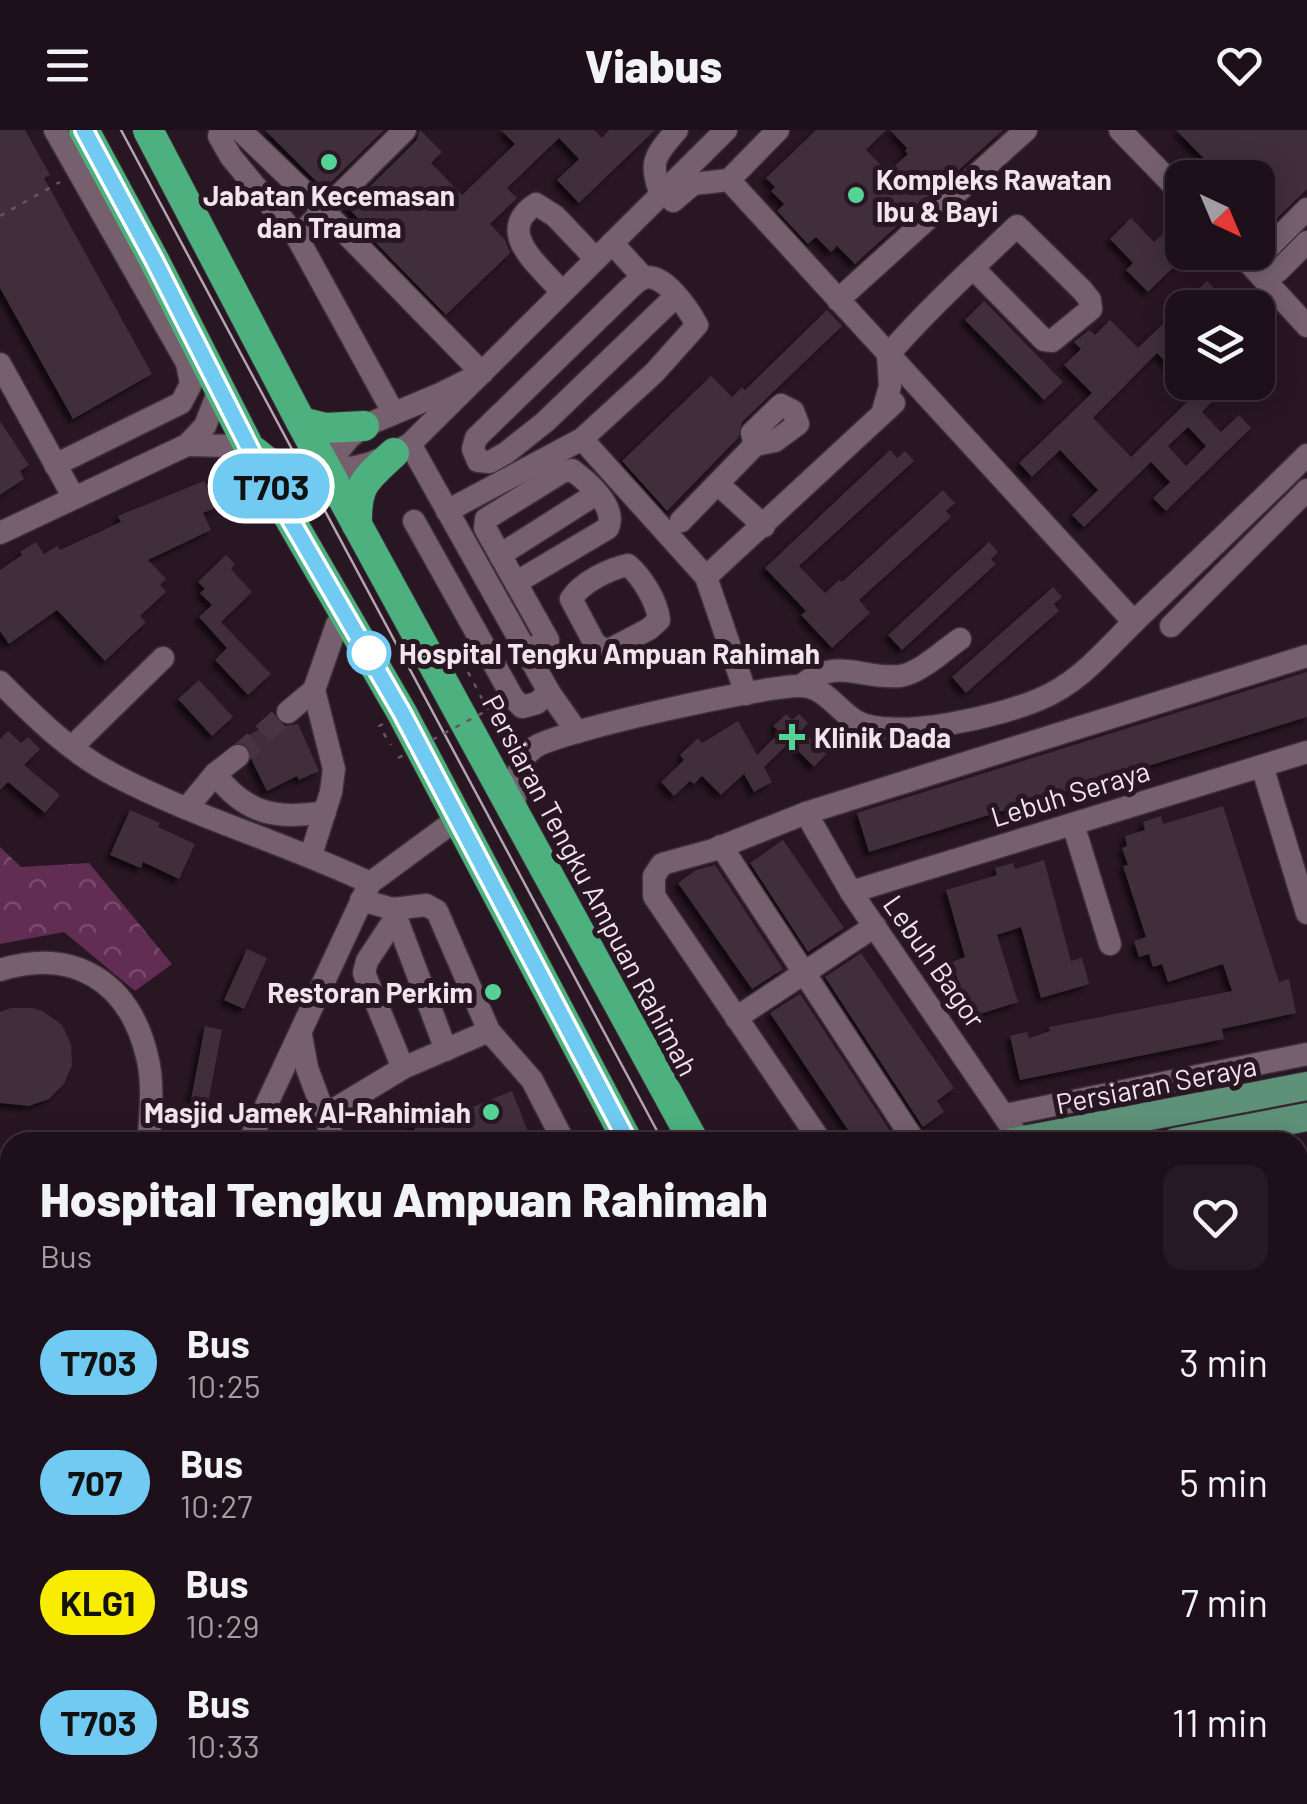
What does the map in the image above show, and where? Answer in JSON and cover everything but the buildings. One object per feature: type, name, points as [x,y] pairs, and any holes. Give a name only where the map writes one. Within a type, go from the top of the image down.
[{"type":"highway","points":[[84,130],[251,451],[348,616],[623,1132]]},
{"type":"highway","name":"Persiaran Tengku Ampuan Rahimah","points":[[148,130],[300,422],[690,1132]]},
{"type":"highway","points":[[300,422],[326,428],[364,426]]},
{"type":"highway","points":[[357,525],[356,494],[366,478],[402,449]]},
{"type":"highway","points":[[251,451],[282,470],[325,467]]},
{"type":"highway","points":[[299,532],[295,506],[298,493],[325,467]]},
{"type":"main road","name":"Persiaran Seraya","points":[[1070,1132],[1307,1086]]},
{"type":"main road","points":[[1185,1132],[1188,1110]]},
{"type":"main road","points":[[1230,1132],[1307,1117]]},
{"type":"street","points":[[55,130],[187,363],[191,384],[181,403],[55,464]]},
{"type":"street","points":[[221,130],[219,136],[230,157],[297,237],[393,412]]},
{"type":"street","points":[[240,130],[482,372]]},
{"type":"street","points":[[297,237],[405,130]]},
{"type":"street","points":[[660,195],[652,170],[654,158],[677,130]]},
{"type":"street","points":[[482,372],[364,426],[348,438],[325,467],[343,470],[402,449],[482,372],[726,130]]},
{"type":"street","points":[[638,217],[662,210],[693,184],[729,180],[778,130]]},
{"type":"street","points":[[838,300],[1026,130]]},
{"type":"street","points":[[1120,130],[1165,176]]},
{"type":"street","points":[[729,180],[1134,622]]},
{"type":"street","points":[[447,511],[582,439],[696,330],[691,313],[655,278],[644,278],[536,204],[522,214],[516,227],[520,242],[562,292]]},
{"type":"street","points":[[1275,235],[1307,209]]},
{"type":"street","points":[[883,411],[890,386],[888,355],[973,268],[1017,226],[1090,300],[1091,309],[1052,341],[1044,340],[973,268]]},
{"type":"street","points":[[1278,270],[1307,242]]},
{"type":"street","points":[[1255,270],[1307,326]]},
{"type":"street","points":[[644,278],[476,438],[473,449],[478,461],[490,462],[506,453],[676,296]]},
{"type":"street","points":[[0,364],[74,498]]},
{"type":"street","points":[[598,372],[625,400]]},
{"type":"street","points":[[0,533],[188,445],[205,426],[220,390]]},
{"type":"street","points":[[706,577],[883,411],[919,390]]},
{"type":"street","points":[[582,439],[706,577],[746,694]]},
{"type":"street","points":[[188,445],[233,446],[251,451]]},
{"type":"street","points":[[681,521],[755,445]]},
{"type":"street","points":[[402,449],[447,511],[548,692],[577,732]]},
{"type":"street","points":[[802,685],[828,696],[853,720],[890,731],[941,726],[1040,699],[1090,669],[1307,455]]},
{"type":"street","points":[[517,582],[608,528],[612,520],[609,510],[572,470],[562,472],[486,519],[484,528],[548,640]]},
{"type":"street","points":[[719,485],[764,526]]},
{"type":"street","points":[[1171,626],[1307,490]]},
{"type":"street","points":[[500,555],[596,494]]},
{"type":"street","points":[[414,521],[513,698],[522,707],[537,702],[548,692]]},
{"type":"street","points":[[1178,581],[1196,601]]},
{"type":"street","points":[[288,712],[314,690],[337,624],[348,616]]},
{"type":"street","points":[[526,652],[583,622]]},
{"type":"street","points":[[514,810],[521,762],[535,747],[577,732],[802,685],[831,670],[900,676],[960,639]]},
{"type":"street","points":[[814,1132],[654,896],[654,876],[662,864],[721,846],[806,812],[1307,656]]},
{"type":"street","points":[[72,747],[163,658]]},
{"type":"street","points":[[0,682],[54,735],[112,774],[186,808],[311,855],[395,913],[446,1050]]},
{"type":"street","points":[[311,855],[334,769],[314,690]]},
{"type":"street","name":"Lebuh Seraya","points":[[851,892],[1307,752]]},
{"type":"street","points":[[186,808],[238,756]]},
{"type":"street","points":[[1262,766],[1296,839],[1307,913]]},
{"type":"street","points":[[216,774],[242,804],[262,812],[325,812]]},
{"type":"street","name":"Lebuh Bagor","points":[[806,812],[851,892],[1012,1132]]},
{"type":"street","points":[[254,1132],[366,892],[457,819]]},
{"type":"street","points":[[1073,824],[1110,944]]},
{"type":"street","points":[[721,846],[908,1132]]},
{"type":"street","points":[[403,1068],[364,973],[367,960],[395,913],[426,905],[437,911],[489,1030],[532,1080],[559,1132]]},
{"type":"street","points":[[736,1018],[875,926]]},
{"type":"street","points":[[0,970],[28,961],[64,962],[102,981],[132,1013],[148,1058],[149,1132]]},
{"type":"street","points":[[332,1132],[403,1068],[489,1030]]},
{"type":"street","points":[[300,1036],[329,1132]]},
{"type":"street","name":"Persiaran Seraya","points":[[1004,1115],[1307,1054]]},
{"type":"path","points":[[0,216],[78,171]]},
{"type":"path","points":[[380,726],[398,758],[488,710],[468,672]]},
{"type":"green space","points":[[0,847],[21,867],[89,863],[172,964],[135,991],[64,932],[0,944]]},
{"type":"tunnel","points":[[238,756],[288,712]]},
{"type":"tram line","points":[[121,130],[658,1132]]},
{"type":"bus line","name":"T703","points":[[84,130],[253,455],[402,713],[623,1132]]},
{"type":"place","name":"Jabatan Kecemasan dan Trauma","points":[[329,162]]},
{"type":"place","name":"Kompleks Rawatan Ibu & Bayi","points":[[856,195]]},
{"type":"place","name":"Hospital Tengku Ampuan Rahimah","points":[[369,653]]},
{"type":"place","name":"Klinik Dada","points":[[792,737]]},
{"type":"place","name":"Restoran Perkim","points":[[493,992]]},
{"type":"place","name":"Masjid Jamek Al-Rahimiah","points":[[491,1112]]}]
